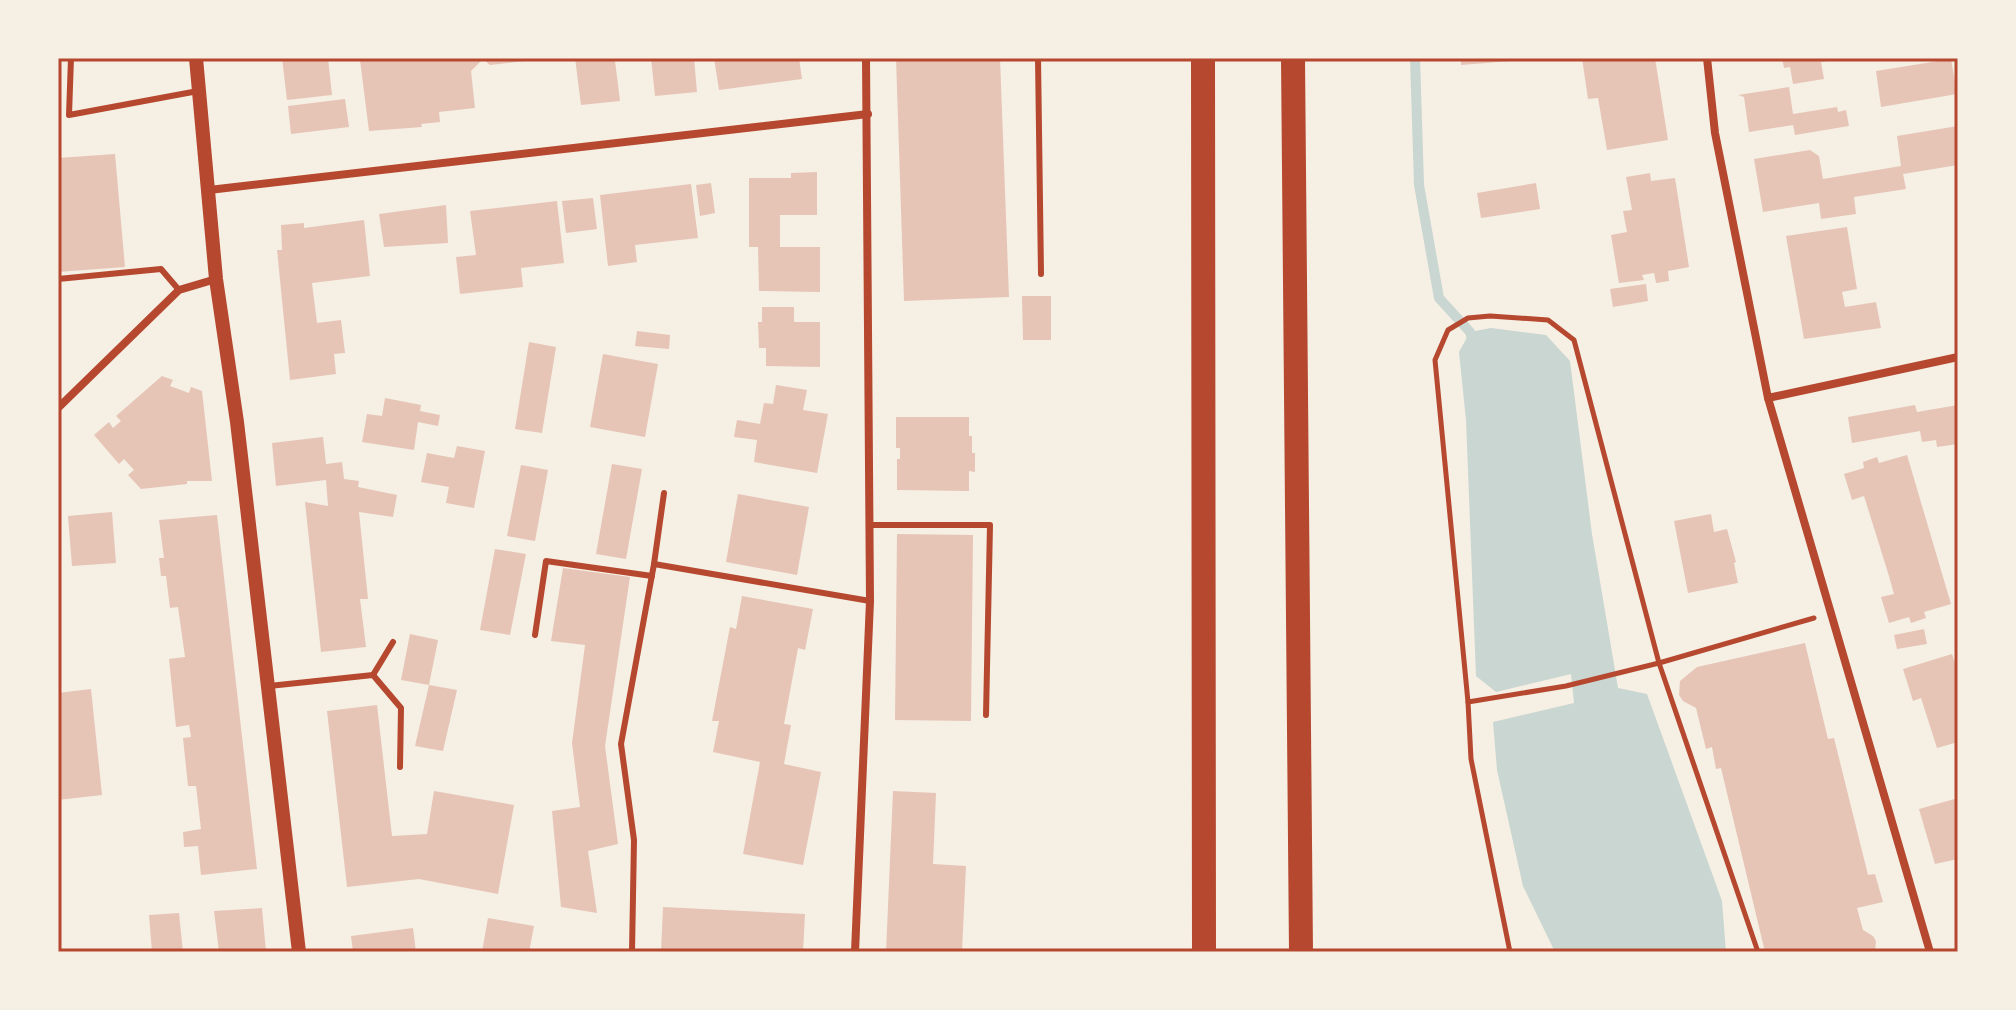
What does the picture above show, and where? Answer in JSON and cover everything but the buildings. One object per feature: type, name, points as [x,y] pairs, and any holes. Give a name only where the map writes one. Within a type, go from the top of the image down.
[{"type":"highway","points":[[1203,58],[1204,952]]},
{"type":"highway","points":[[1293,58],[1301,952]]},
{"type":"street","points":[[196,58],[216,279],[237,422],[299,952]]},
{"type":"street","points":[[855,952],[870,601],[866,58]]},
{"type":"street","points":[[1707,58],[1715,133],[1768,398],[1930,952]]},
{"type":"street","points":[[209,190],[868,114]]},
{"type":"street","points":[[58,408],[179,290],[216,279]]},
{"type":"street","points":[[1768,398],[1958,357]]},
{"type":"lane","points":[[69,115],[71,58]]},
{"type":"lane","points":[[1038,58],[1041,274]]},
{"type":"lane","points":[[58,116],[198,91]]},
{"type":"lane","points":[[58,279],[161,269],[179,290]]},
{"type":"lane","points":[[632,952],[634,840],[621,744],[664,493]]},
{"type":"lane","points":[[870,525],[990,525],[986,715]]},
{"type":"lane","points":[[535,635],[546,561],[652,576]]},
{"type":"lane","points":[[654,564],[870,601]]},
{"type":"lane","points":[[373,675],[393,642]]},
{"type":"lane","points":[[269,686],[373,675]]},
{"type":"lane","points":[[373,675],[401,708],[400,767]]},
{"type":"path","points":[[1510,952],[1471,759],[1435,360],[1448,330],[1468,318],[1490,316],[1548,320],[1574,340],[1659,663],[1758,952]]},
{"type":"path","points":[[1468,702],[1566,686],[1659,663],[1830,613]]},
{"type":"shaded area","points":[[1491,328],[1546,335],[1570,361],[1592,534],[1618,688],[1647,694],[1722,901],[1726,952],[1555,952],[1523,886],[1497,770],[1493,722],[1574,703],[1571,674],[1496,692],[1476,676],[1466,420],[1459,352],[1470,332]]},
{"type":"waterway","points":[[1415,58],[1419,185],[1439,298],[1470,332],[1473,342]]}]
